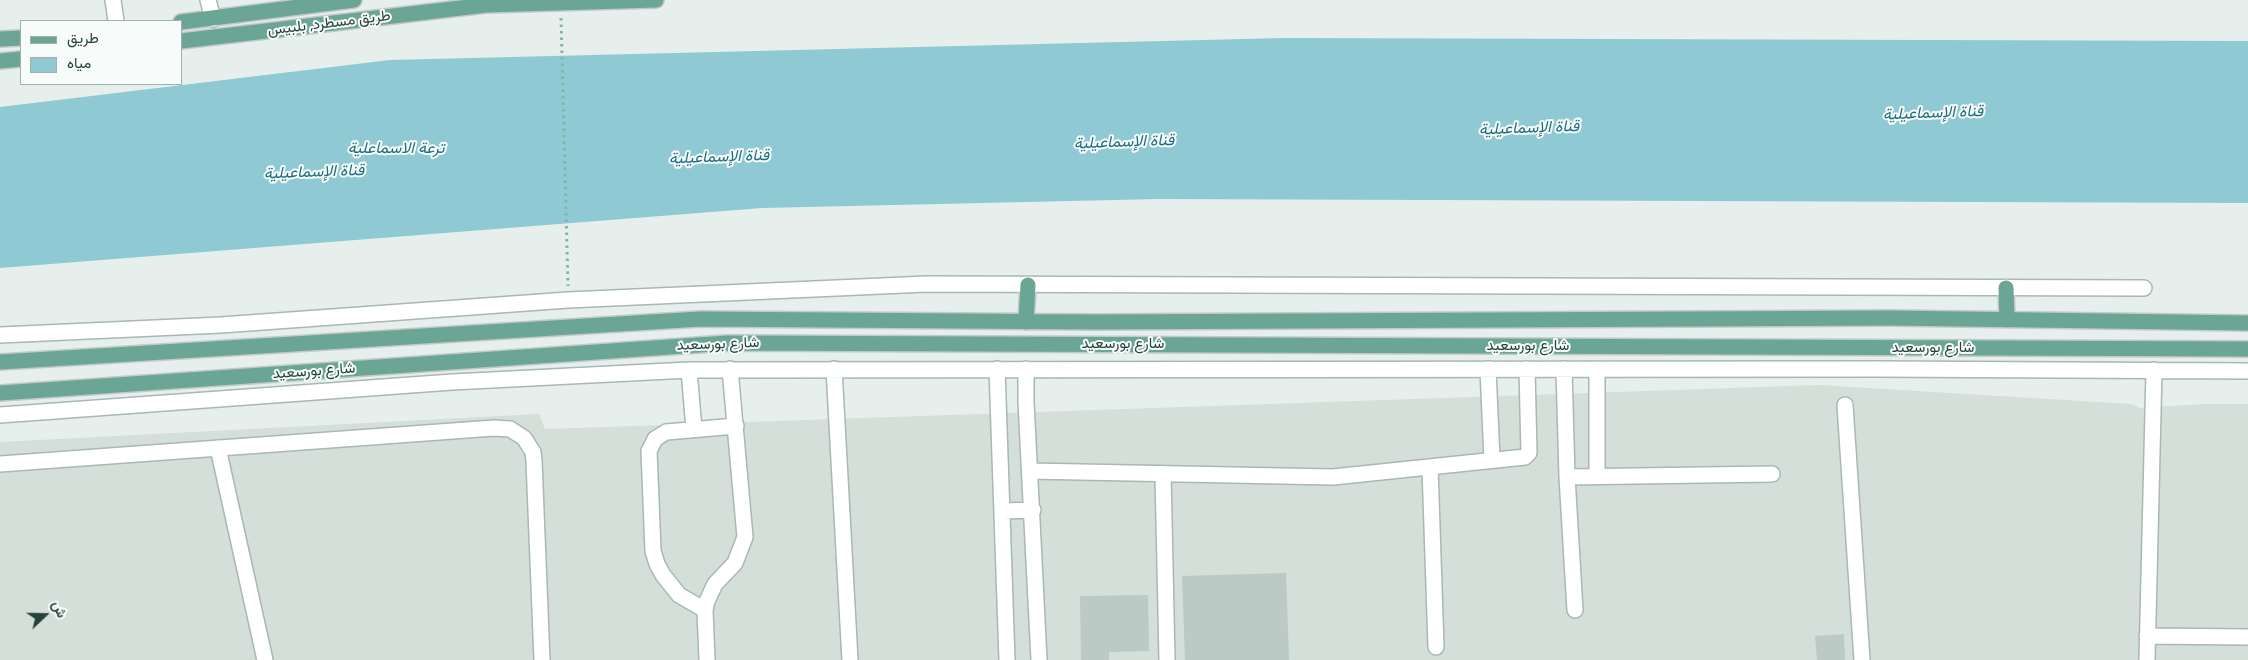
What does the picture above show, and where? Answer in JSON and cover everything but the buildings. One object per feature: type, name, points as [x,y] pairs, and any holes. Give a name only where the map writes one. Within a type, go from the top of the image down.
[{"type":"main road","name":"طريق مسطرد, بلبيس","points":[[182,22],[213,19],[293,4],[354,0]]},
{"type":"main road","name":"طريق مسطرد, بلبيس","points":[[182,41],[486,5],[656,0]]},
{"type":"main road","points":[[0,40],[20,38]]},
{"type":"main road","points":[[0,61],[20,59]]},
{"type":"main road","points":[[1026,322],[1028,284]]},
{"type":"main road","points":[[2006,288],[2007,320]]},
{"type":"main road","name":"شارع بورسعيد","points":[[0,362],[672,320],[766,319],[1026,322],[1880,318],[2248,323]]},
{"type":"main road","name":"شارع بورسعيد","points":[[0,393],[727,343],[2248,349]]},
{"type":"street","points":[[113,0],[116,20]]},
{"type":"street","points":[[208,0],[213,19]]},
{"type":"street","points":[[0,335],[221,325],[568,300],[926,284],[2144,288]]},
{"type":"street","points":[[834,369],[850,660]]},
{"type":"street","points":[[997,369],[1007,660]]},
{"type":"street","points":[[1026,369],[1039,660]]},
{"type":"street","points":[[1488,369],[1492,460]]},
{"type":"street","points":[[1030,471],[1333,477],[1525,457],[1529,453],[1527,369]]},
{"type":"street","points":[[1564,369],[1567,478],[1575,610]]},
{"type":"street","points":[[1597,369],[1597,477]]},
{"type":"street","points":[[0,415],[452,382],[689,370],[1597,369],[2248,371]]},
{"type":"street","points":[[689,370],[694,429]]},
{"type":"street","points":[[707,660],[705,610],[710,592],[735,563],[745,537],[730,370]]},
{"type":"street","points":[[2147,660],[2154,370]]},
{"type":"street","points":[[1845,404],[1862,660]]},
{"type":"street","points":[[705,610],[679,595],[670,586],[660,569],[653,551],[649,457],[651,445],[660,435],[666,432],[736,426]]},
{"type":"street","points":[[0,464],[494,428],[510,429],[518,433],[529,445],[534,461],[542,660]]},
{"type":"street","points":[[218,448],[265,660]]},
{"type":"street","points":[[1430,467],[1436,647]]},
{"type":"street","points":[[1163,474],[1167,660]]},
{"type":"street","points":[[1567,478],[1772,474]]},
{"type":"street","points":[[1002,511],[1033,510]]},
{"type":"street","points":[[2147,636],[2248,637]]},
{"type":"path","points":[[561,34],[568,300]]},
{"type":"shaded area","points":[[1819,385],[2131,404],[2140,408],[2205,404],[2248,404],[2248,660],[0,660],[0,442],[539,414],[545,429]]},
{"type":"water","name":"ترعة الاسماعلية","points":[[1284,38],[2248,41],[2248,203],[1158,199],[762,208],[0,268],[0,107],[390,60]]},
{"type":"water label","name":"قناة الإسماعيلية","points":[[1933,113]]},
{"type":"water label","name":"قناة الإسماعيلية","points":[[1529,128]]},
{"type":"water label","name":"قناة الإسماعيلية","points":[[1124,142]]},
{"type":"water label","name":"قناة الإسماعيلية","points":[[719,157]]},
{"type":"water label","name":"قناة الإسماعيلية","points":[[314,172]]}]
